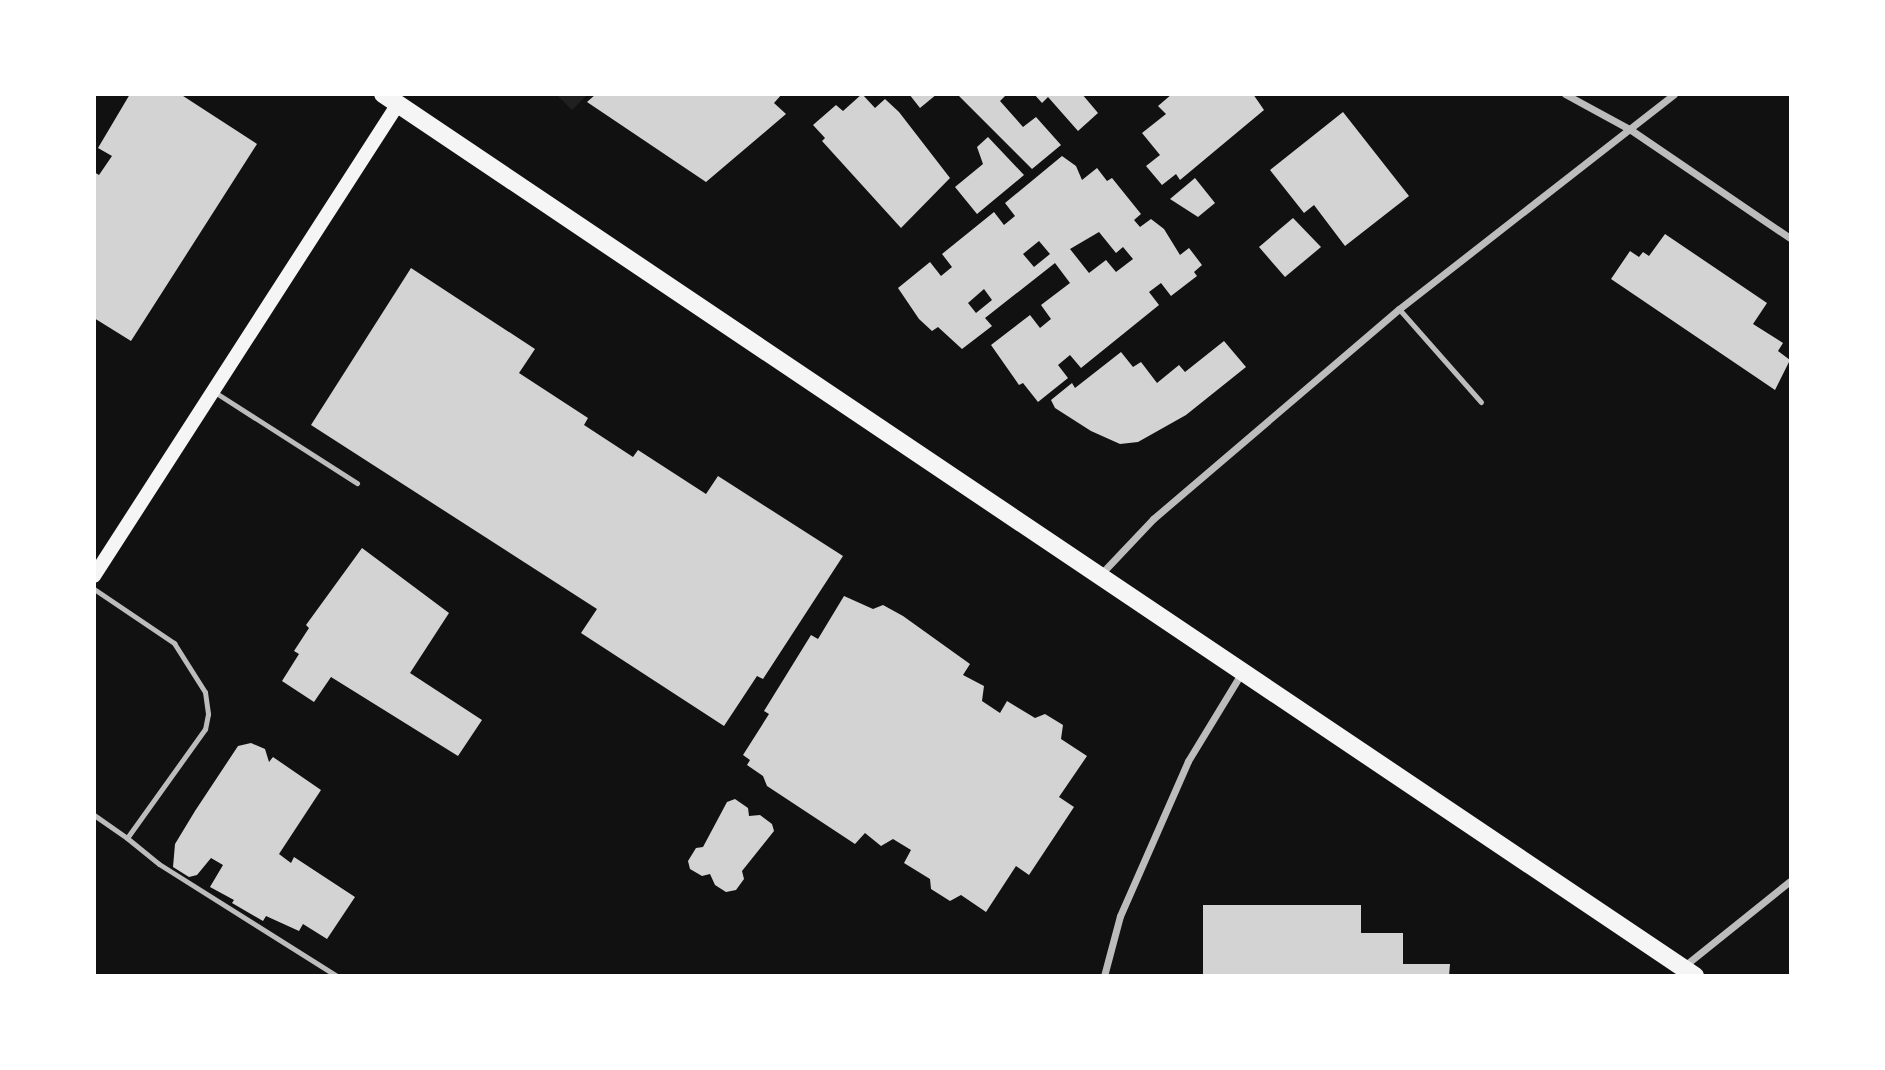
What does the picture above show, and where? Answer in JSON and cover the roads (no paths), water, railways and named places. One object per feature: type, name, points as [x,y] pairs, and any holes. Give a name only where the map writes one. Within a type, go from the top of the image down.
[{"type":"main road","points":[[94,576],[214,391],[391,99],[1097,578],[1689,972]]},
{"type":"street","points":[[1565,94],[1631,130],[1790,238]]},
{"type":"street","points":[[1097,578],[1153,519],[1399,309],[1674,94]]},
{"type":"street","points":[[1104,975],[1120,916],[1188,761],[1241,674]]},
{"type":"street","points":[[1689,972],[1790,881]]},
{"type":"lane","points":[[1399,309],[1481,402]]},
{"type":"lane","points":[[214,391],[357,483]]},
{"type":"lane","points":[[94,589],[174,643],[205,692],[205,729],[127,838]]},
{"type":"lane","points":[[94,815],[159,864],[337,975]]}]
